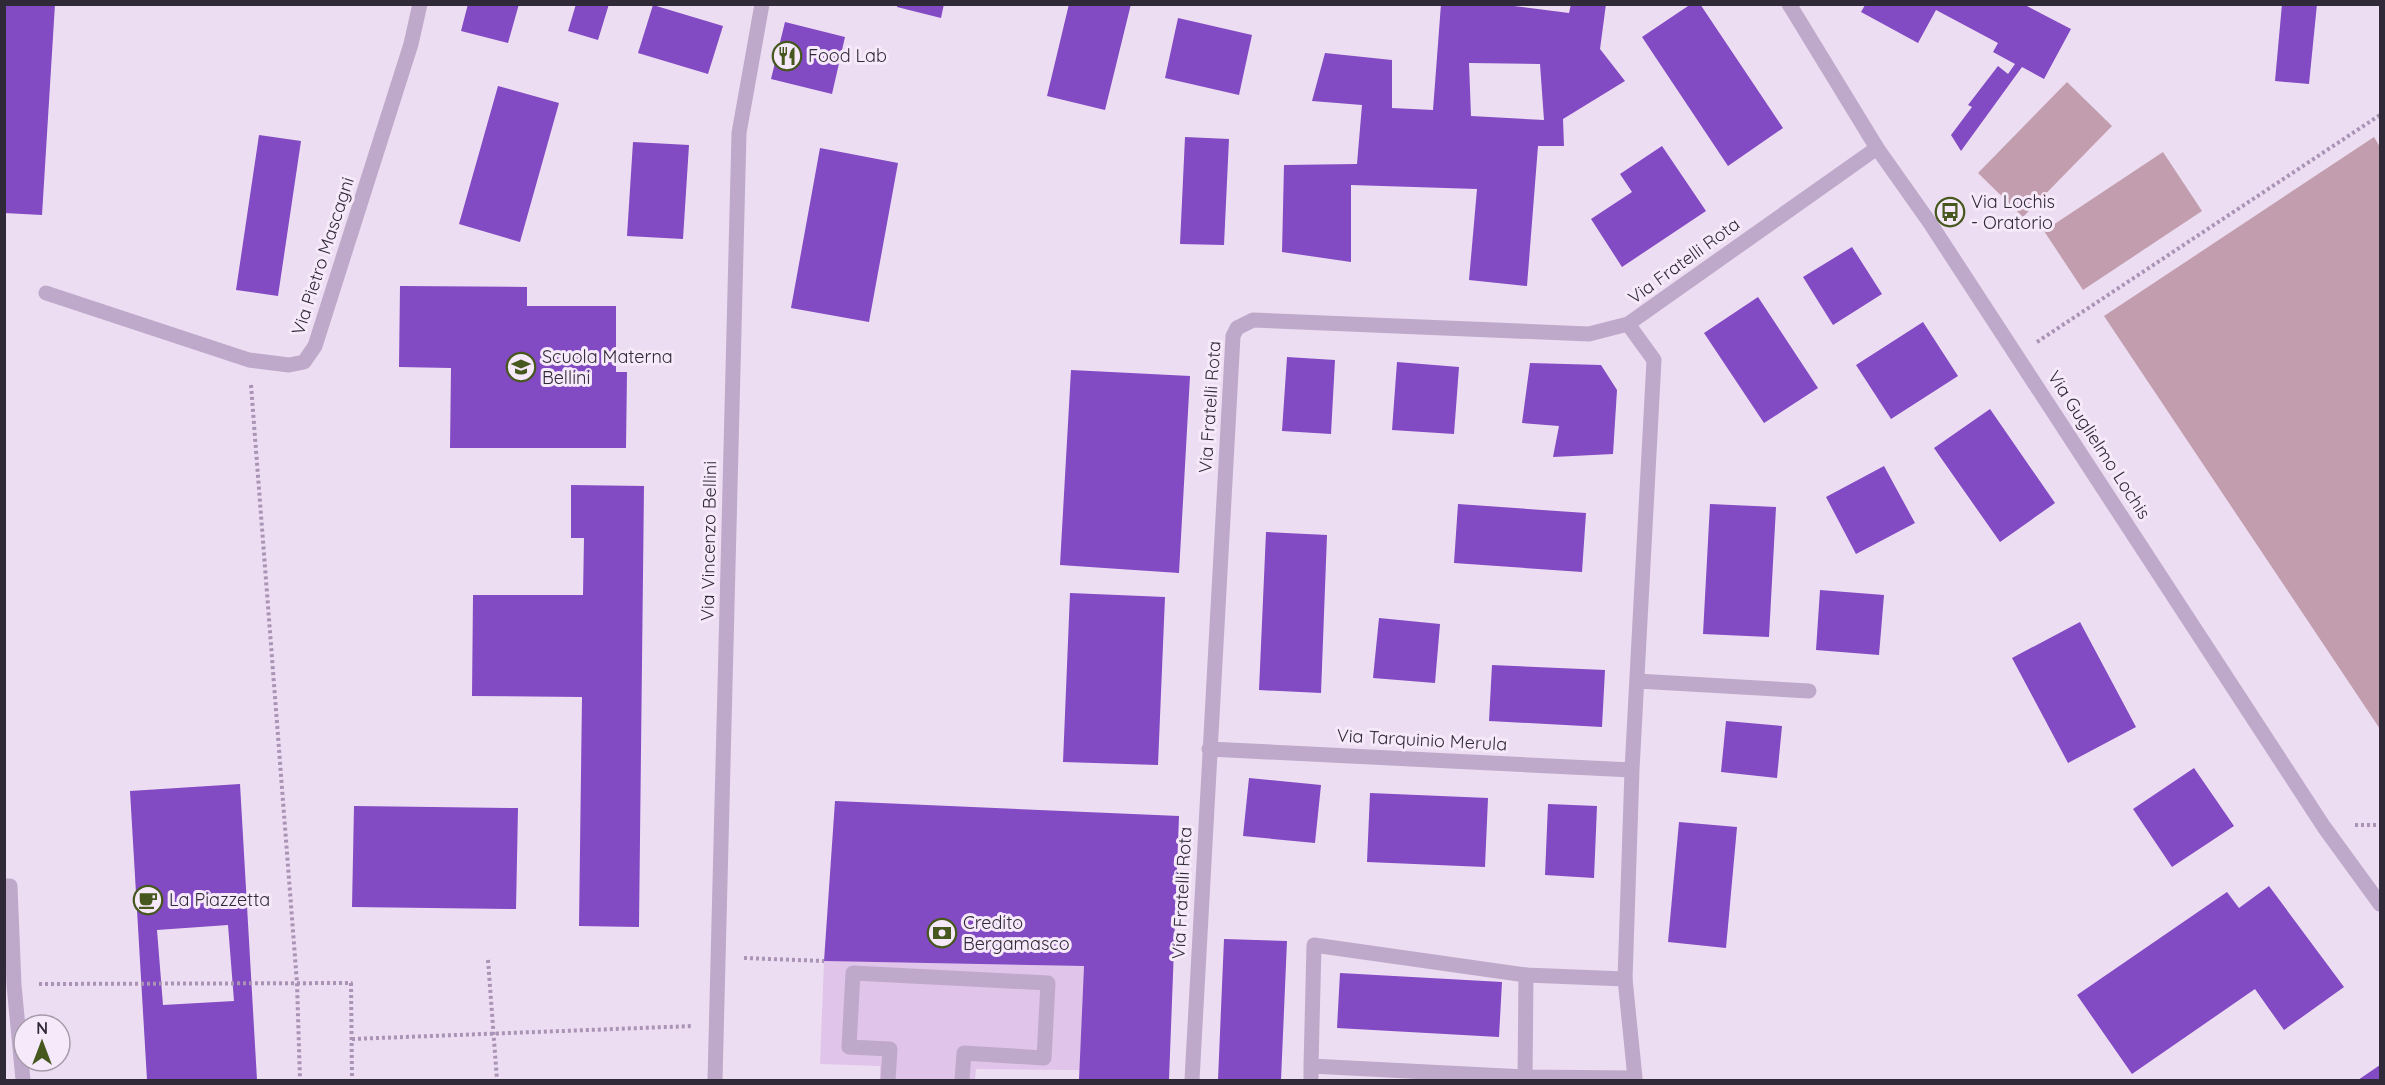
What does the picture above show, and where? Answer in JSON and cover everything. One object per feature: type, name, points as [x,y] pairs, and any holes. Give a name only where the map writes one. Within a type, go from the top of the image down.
[{"type":"street","name":"Via Pietro Mascagni","points":[[46,293],[249,360],[289,365],[304,362],[315,346],[411,44],[420,4]]},
{"type":"street","name":"Via Vincenzo Bellini","points":[[715,1080],[739,133],[762,4]]},
{"type":"street","name":"Via Guglielmo Lochis","points":[[1789,4],[1877,148],[1930,223],[2017,355],[2324,827],[2380,904]]},
{"type":"street","name":"Via Fratelli Rota","points":[[1192,1080],[1233,336],[1237,328],[1253,320],[1589,334],[1629,324],[1877,148]]},
{"type":"street","points":[[1625,979],[1526,975],[1314,945],[1311,1073],[1635,1079],[1625,979],[1632,770],[1654,360],[1629,324]]},
{"type":"street","points":[[1637,681],[1809,692]]},
{"type":"street","name":"Via Tarquinio Merula","points":[[1209,749],[1632,770]]},
{"type":"street","points":[[7,886],[23,1080]]},
{"type":"street","points":[[888,1080],[890,1049],[849,1047],[853,973],[1048,983],[1044,1058],[964,1053],[962,1080]]},
{"type":"street","points":[[1525,1078],[1526,975]]},
{"type":"path","points":[[2017,355],[2380,115]]},
{"type":"path","points":[[249,360],[297,983],[300,1080]]},
{"type":"path","points":[[718,958],[824,961]]},
{"type":"path","points":[[488,960],[497,1080]]},
{"type":"path","points":[[14,984],[351,983],[351,1080]]},
{"type":"path","points":[[351,1039],[716,1025]]},
{"type":"shaded area","points":[[2067,82],[2112,126],[2023,217],[1978,173]]},
{"type":"shaded area","points":[[2374,137],[2380,147],[2380,729],[2104,316]]},
{"type":"shaded area","points":[[2163,152],[2202,211],[2083,290],[2044,231]]},
{"type":"shaded area","points":[[824,961],[1084,966],[1080,1070],[976,1069],[975,1080],[880,1080],[880,1066],[820,1064]]},
{"type":"building","points":[[4,4],[55,4],[42,215],[4,213]]},
{"type":"building","points":[[468,4],[519,4],[508,43],[461,31]]},
{"type":"building","points":[[576,4],[609,4],[598,40],[568,31]]},
{"type":"building","points":[[898,4],[944,4],[941,18],[897,7]]},
{"type":"building","points":[[1069,4],[1131,4],[1105,110],[1047,96]]},
{"type":"building","points":[[1441,4],[1498,4],[1569,13],[1571,4],[1606,4],[1600,49],[1625,81],[1563,119],[1564,146],[1538,146],[1527,286],[1469,280],[1477,189],[1351,185],[1351,262],[1282,252],[1284,165],[1357,164],[1362,105],[1312,101],[1325,53],[1392,60],[1392,108],[1433,110]],"holes":[[[1469,63],[1540,64],[1544,120],[1471,116]]]},
{"type":"building","points":[[1691,4],[1700,4],[1783,128],[1728,166],[1642,37]]},
{"type":"building","points":[[2282,4],[2317,4],[2309,84],[2275,81]]},
{"type":"building","points":[[653,5],[723,26],[708,74],[638,53]]},
{"type":"building","points":[[1865,5],[2025,5],[2071,29],[2044,79],[2022,67],[1961,151],[1951,135],[1972,107],[1968,105],[1998,66],[2008,74],[2015,64],[1993,52],[1998,43],[1936,10],[1918,43],[1861,12]]},
{"type":"building","points":[[1178,18],[1252,35],[1239,95],[1165,78]]},
{"type":"building","points":[[785,22],[845,37],[832,94],[771,79]]},
{"type":"building","points":[[498,86],[559,103],[520,242],[459,224]]},
{"type":"building","points":[[259,135],[301,141],[278,296],[236,290]]},
{"type":"building","points":[[1185,137],[1229,139],[1224,245],[1180,244]]},
{"type":"building","points":[[633,142],[689,145],[683,239],[627,236]]},
{"type":"building","points":[[1662,146],[1706,211],[1622,267],[1591,219],[1632,192],[1620,174]]},
{"type":"building","points":[[820,148],[898,163],[869,322],[791,308]]},
{"type":"building","points":[[1852,247],[1882,294],[1833,325],[1803,277]]},
{"type":"building","name":"Scuola Materna Bellini","points":[[400,286],[527,287],[527,306],[616,306],[616,372],[627,372],[626,448],[450,448],[451,368],[399,367]]},
{"type":"building","points":[[1758,297],[1818,388],[1764,423],[1704,333]]},
{"type":"building","points":[[1923,322],[1958,376],[1891,419],[1856,365]]},
{"type":"building","points":[[1287,357],[1335,360],[1331,434],[1282,431]]},
{"type":"building","points":[[1397,362],[1459,367],[1454,434],[1392,430]]},
{"type":"building","points":[[1530,363],[1601,365],[1617,390],[1613,454],[1553,457],[1559,426],[1522,423]]},
{"type":"building","points":[[1071,370],[1190,376],[1179,573],[1060,565]]},
{"type":"building","points":[[1990,409],[2055,503],[2000,542],[1934,448]]},
{"type":"building","points":[[1884,466],[1915,523],[1856,554],[1826,497]]},
{"type":"building","points":[[571,485],[644,486],[639,927],[579,926],[582,697],[472,696],[473,595],[583,595],[584,538],[571,538]]},
{"type":"building","points":[[1458,504],[1586,513],[1582,572],[1454,563]]},
{"type":"building","points":[[1710,504],[1776,507],[1769,637],[1703,634]]},
{"type":"building","points":[[1266,532],[1327,535],[1321,693],[1259,690]]},
{"type":"building","points":[[1820,590],[1884,595],[1879,655],[1816,650]]},
{"type":"building","points":[[1070,593],[1165,597],[1158,765],[1063,762]]},
{"type":"building","points":[[1379,618],[1440,624],[1435,683],[1373,678]]},
{"type":"building","points":[[2080,622],[2136,727],[2068,763],[2012,658]]},
{"type":"building","points":[[1492,665],[1605,670],[1602,727],[1489,721]]},
{"type":"building","points":[[1726,721],[1782,726],[1777,778],[1721,772]]},
{"type":"building","points":[[2194,768],[2234,826],[2172,867],[2133,809]]},
{"type":"building","points":[[1249,778],[1321,785],[1315,843],[1243,836]]},
{"type":"building","points":[[240,784],[257,1080],[147,1080],[130,791]],"holes":[[[228,925],[234,1001],[163,1005],[157,930]]]},
{"type":"building","points":[[1370,793],[1488,798],[1485,867],[1367,862]]},
{"type":"building","points":[[835,801],[1179,816],[1169,1080],[1079,1080],[1084,966],[824,961]]},
{"type":"building","points":[[1548,804],[1597,806],[1594,878],[1545,875]]},
{"type":"building","points":[[354,806],[518,808],[516,909],[352,907]]},
{"type":"building","points":[[1679,822],[1737,827],[1726,948],[1668,942]]},
{"type":"building","points":[[2269,886],[2344,987],[2284,1030],[2255,989],[2132,1074],[2077,995],[2227,892],[2239,908]]},
{"type":"building","points":[[1224,939],[1287,941],[1281,1080],[1218,1080]]},
{"type":"building","points":[[1340,973],[1502,982],[1499,1037],[1337,1028]]},
{"type":"building","points":[[2380,1065],[2380,1080],[2358,1080]]},
{"type":"place","name":"Food Lab","points":[[787,56]]},
{"type":"place","name":"Via Lochis - Oratorio","points":[[1950,212]]},
{"type":"place","name":"Scuola Materna Bellini","points":[[521,367]]},
{"type":"place","name":"La Piazzetta","points":[[148,900]]},
{"type":"place","name":"Credito Bergamasco","points":[[942,933]]}]
